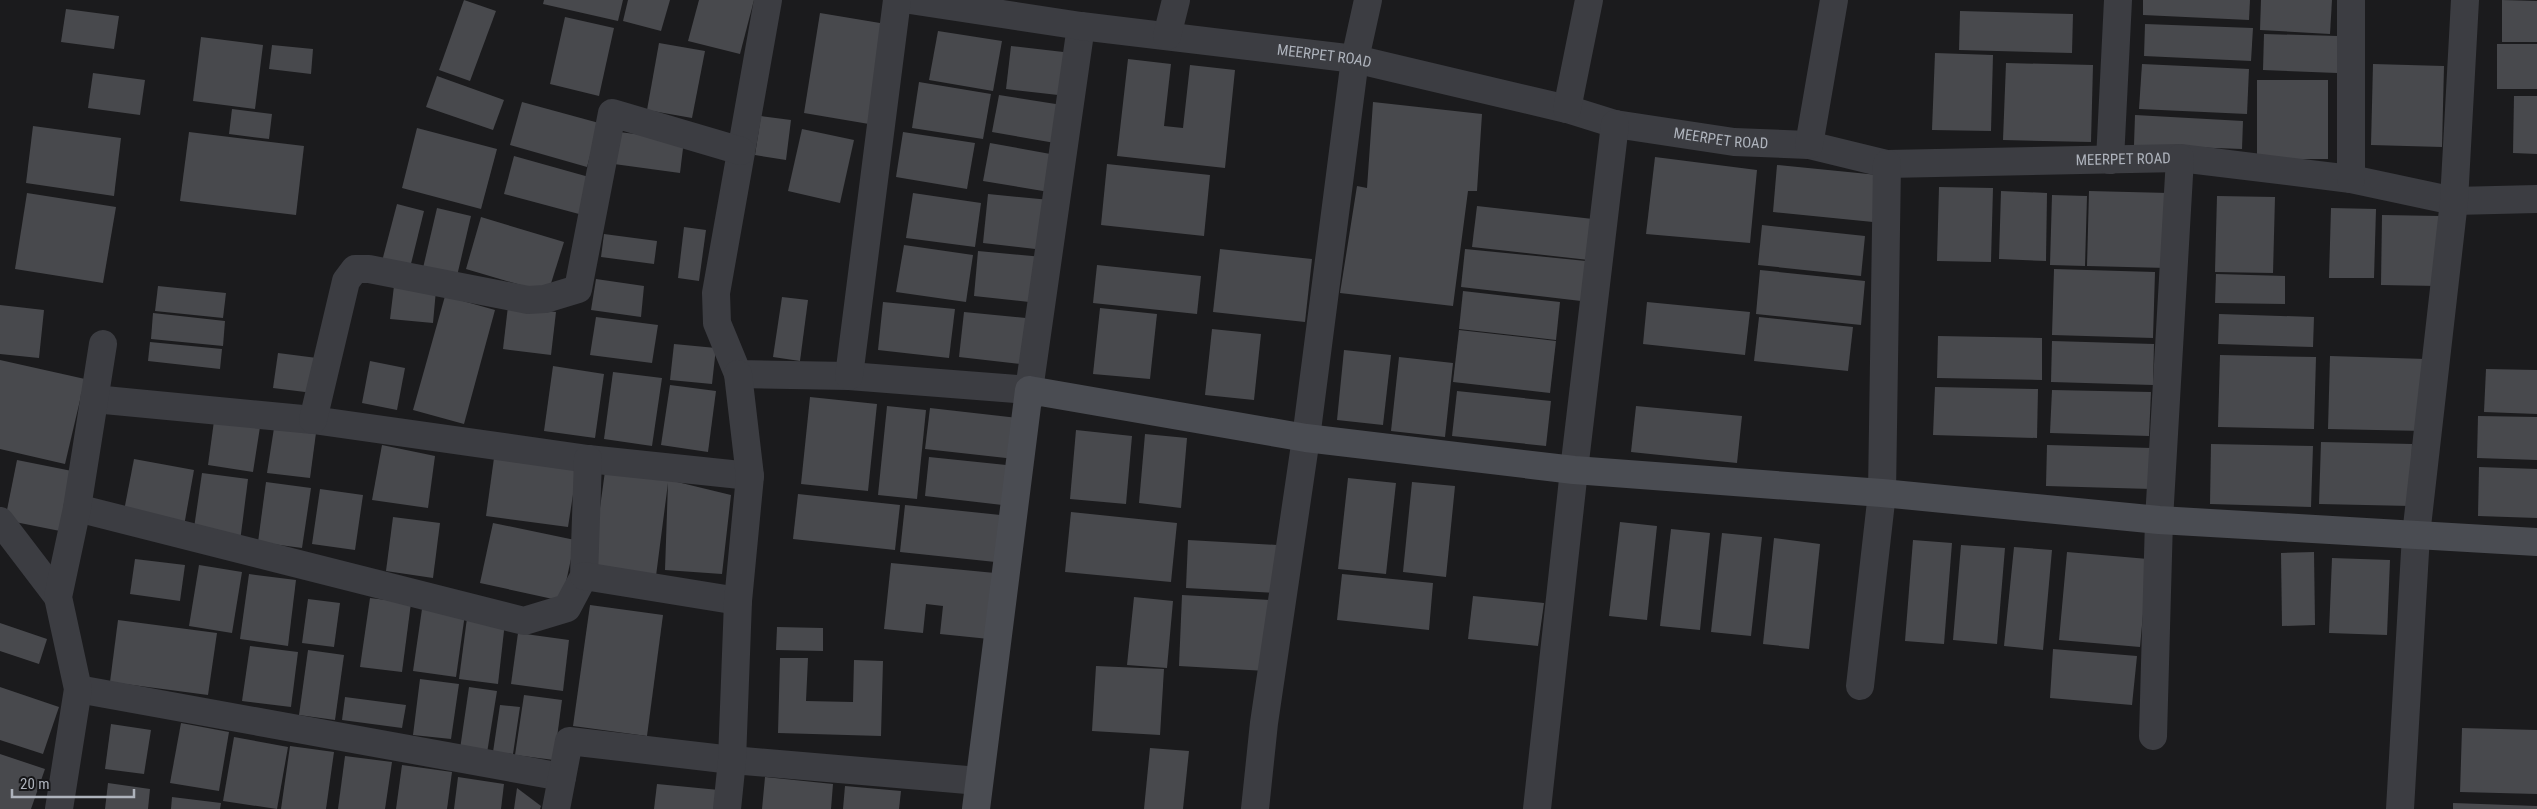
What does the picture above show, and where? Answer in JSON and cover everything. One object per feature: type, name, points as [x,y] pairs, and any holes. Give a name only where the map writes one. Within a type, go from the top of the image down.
[{"type":"street","points":[[727,809],[732,760],[738,601],[750,476],[738,374],[717,323],[716,294],[768,0]]},
{"type":"street","points":[[850,376],[897,0]]},
{"type":"street","name":"MEERPET ROAD","points":[[910,0],[969,5],[1081,26],[1356,59],[1567,109],[1615,124],[1734,142],[1809,145],[1887,164],[2180,158],[2351,179],[2454,201],[2537,199]]},
{"type":"street","points":[[1168,36],[1176,0]]},
{"type":"street","points":[[1255,809],[1264,723],[1306,438],[1356,59],[1368,0]]},
{"type":"street","points":[[1567,109],[1588,0]]},
{"type":"street","points":[[1809,145],[1834,0]]},
{"type":"street","points":[[2110,160],[2118,0]]},
{"type":"street","points":[[2351,179],[2352,0]]},
{"type":"street","points":[[2400,809],[2416,536],[2454,201],[2465,0]]},
{"type":"street","points":[[976,809],[1029,390],[1081,26]]},
{"type":"street","points":[[313,420],[346,281],[355,269],[369,269],[528,300],[545,299],[578,289],[612,113],[741,151]]},
{"type":"street","points":[[1537,809],[1574,470],[1615,124]]},
{"type":"street","points":[[2153,736],[2159,520],[2180,158]]},
{"type":"street","points":[[1860,686],[1882,493],[1887,164]]},
{"type":"street","points":[[59,809],[78,689],[58,597],[77,508],[103,344]]},
{"type":"street","points":[[738,374],[850,376],[1029,390],[1306,438],[1574,470],[1882,493],[2159,520],[2537,542]]},
{"type":"street","points":[[94,399],[313,420],[588,459],[750,476]]},
{"type":"street","points":[[77,508],[524,621],[567,608],[584,576],[588,459]]},
{"type":"street","points":[[0,521],[58,597]]},
{"type":"street","points":[[584,576],[738,601]]},
{"type":"street","points":[[78,689],[562,777]]},
{"type":"street","points":[[556,809],[569,741],[732,760],[979,781]]},
{"type":"building","points":[[464,0],[496,11],[470,81],[439,70]]},
{"type":"building","points":[[544,0],[623,0],[618,21],[543,4]]},
{"type":"building","points":[[628,0],[670,0],[661,31],[623,21]]},
{"type":"building","points":[[699,0],[754,0],[740,54],[688,41]]},
{"type":"building","points":[[2143,0],[2250,0],[2249,20],[2143,15]]},
{"type":"building","points":[[2261,0],[2332,0],[2330,34],[2260,30]]},
{"type":"building","points":[[2502,0],[2537,1],[2537,42],[2502,42]]},
{"type":"building","points":[[66,9],[119,16],[114,49],[61,42]]},
{"type":"building","points":[[1960,11],[2073,14],[2072,53],[1959,50]]},
{"type":"building","points":[[820,13],[886,24],[869,124],[804,113]]},
{"type":"building","points":[[565,17],[614,28],[599,96],[550,84]]},
{"type":"building","points":[[2145,24],[2253,28],[2251,61],[2144,56]]},
{"type":"building","points":[[938,31],[1002,41],[993,91],[929,80]]},
{"type":"building","points":[[2264,34],[2338,36],[2337,73],[2263,70]]},
{"type":"building","points":[[201,37],[263,45],[255,109],[193,101]]},
{"type":"building","points":[[659,43],[705,51],[692,118],[647,110]]},
{"type":"building","points":[[2497,44],[2537,44],[2537,89],[2497,89]]},
{"type":"building","points":[[272,45],[313,49],[311,74],[269,69]]},
{"type":"building","points":[[1011,46],[1072,53],[1067,96],[1006,89]]},
{"type":"building","points":[[1935,53],[1993,55],[1991,131],[1932,130]]},
{"type":"building","points":[[1128,59],[1171,64],[1164,126],[1183,128],[1190,65],[1235,70],[1225,168],[1117,156]]},
{"type":"building","points":[[2006,63],[2093,65],[2091,142],[2003,140]]},
{"type":"building","points":[[2142,64],[2249,69],[2247,114],[2139,109]]},
{"type":"building","points":[[2373,64],[2444,66],[2442,147],[2371,145]]},
{"type":"building","points":[[93,73],[145,80],[140,115],[88,108]]},
{"type":"building","points":[[437,76],[504,100],[493,130],[426,107]]},
{"type":"building","points":[[2257,80],[2328,80],[2328,159],[2257,159]]},
{"type":"building","points":[[919,82],[991,94],[983,139],[912,128]]},
{"type":"building","points":[[999,95],[1062,105],[1055,143],[992,132]]},
{"type":"building","points":[[2514,96],[2537,96],[2537,154],[2513,153]]},
{"type":"building","points":[[522,102],[599,123],[587,167],[510,145]]},
{"type":"building","points":[[1373,102],[1482,114],[1477,191],[1468,191],[1453,306],[1340,293],[1357,186],[1367,188]]},
{"type":"building","points":[[232,109],[272,114],[269,139],[229,134]]},
{"type":"building","points":[[2135,115],[2243,121],[2242,149],[2134,145]]},
{"type":"building","points":[[761,116],[791,120],[786,160],[755,155]]},
{"type":"building","points":[[33,126],[121,138],[114,196],[26,183]]},
{"type":"building","points":[[417,128],[497,149],[481,209],[402,188]]},
{"type":"building","points":[[802,129],[854,140],[840,203],[788,191]]},
{"type":"building","points":[[189,132],[304,146],[296,215],[180,201]]},
{"type":"building","points":[[619,132],[684,140],[680,173],[614,164]]},
{"type":"building","points":[[903,132],[975,143],[967,189],[896,177]]},
{"type":"building","points":[[990,143],[1056,155],[1049,192],[983,181]]},
{"type":"building","points":[[514,156],[589,177],[579,214],[504,194]]},
{"type":"building","points":[[1655,157],[1757,170],[1750,243],[1646,234]]},
{"type":"building","points":[[1107,164],[1210,175],[1204,236],[1101,225]]},
{"type":"building","points":[[1777,165],[1878,175],[1873,222],[1773,212]]},
{"type":"building","points":[[1939,187],[1993,188],[1991,262],[1937,261]]},
{"type":"building","points":[[2001,191],[2047,193],[2046,261],[1999,259]]},
{"type":"building","points":[[2089,191],[2169,193],[2167,268],[2087,266]]},
{"type":"building","points":[[27,193],[116,207],[103,283],[15,269]]},
{"type":"building","points":[[913,193],[981,203],[975,247],[906,238]]},
{"type":"building","points":[[988,194],[1050,200],[1044,250],[983,243]]},
{"type":"building","points":[[2052,195],[2087,196],[2085,266],[2050,265]]},
{"type":"building","points":[[2217,196],[2275,197],[2273,273],[2215,272]]},
{"type":"building","points":[[397,204],[424,211],[409,272],[381,265]]},
{"type":"building","points":[[1477,206],[1593,219],[1589,260],[1472,247]]},
{"type":"building","points":[[437,208],[471,216],[457,276],[423,268]]},
{"type":"building","points":[[2331,208],[2376,209],[2374,278],[2329,278]]},
{"type":"building","points":[[2382,215],[2440,216],[2438,286],[2381,285]]},
{"type":"building","points":[[481,217],[564,242],[548,293],[466,269]]},
{"type":"building","points":[[1762,225],[1865,236],[1861,276],[1758,265]]},
{"type":"building","points":[[684,227],[706,230],[699,281],[678,278]]},
{"type":"building","points":[[604,234],[657,241],[654,264],[601,257]]},
{"type":"building","points":[[904,245],[973,255],[966,302],[896,292]]},
{"type":"building","points":[[1220,249],[1312,259],[1305,322],[1213,312]]},
{"type":"building","points":[[1465,249],[1586,261],[1581,301],[1461,287]]},
{"type":"building","points":[[978,251],[1043,257],[1038,303],[974,296]]},
{"type":"building","points":[[1097,265],[1201,276],[1197,314],[1093,303]]},
{"type":"building","points":[[2054,269],[2155,272],[2153,338],[2052,335]]},
{"type":"building","points":[[1760,270],[1865,281],[1861,325],[1756,314]]},
{"type":"building","points":[[2216,274],[2285,276],[2285,304],[2215,303]]},
{"type":"building","points":[[596,279],[644,286],[641,317],[591,310]]},
{"type":"building","points":[[158,286],[226,293],[223,318],[155,311]]},
{"type":"building","points":[[394,286],[436,290],[433,323],[390,319]]},
{"type":"building","points":[[1463,291],[1560,302],[1556,340],[1459,329]]},
{"type":"building","points":[[445,296],[495,310],[464,424],[413,410]]},
{"type":"building","points":[[782,297],[808,300],[800,361],[773,357]]},
{"type":"building","points":[[883,302],[955,309],[949,358],[878,350]]},
{"type":"building","points":[[1647,302],[1750,312],[1745,355],[1643,344]]},
{"type":"building","points":[[0,305],[44,310],[39,358],[0,354]]},
{"type":"building","points":[[508,306],[556,312],[551,355],[503,349]]},
{"type":"building","points":[[1100,308],[1157,314],[1150,379],[1093,374]]},
{"type":"building","points":[[964,312],[1026,318],[1021,364],[959,357]]},
{"type":"building","points":[[153,313],[225,321],[223,346],[151,339]]},
{"type":"building","points":[[2219,314],[2314,317],[2313,347],[2218,344]]},
{"type":"building","points":[[596,317],[658,325],[652,363],[590,355]]},
{"type":"building","points":[[1759,317],[1853,327],[1848,371],[1754,361]]},
{"type":"building","points":[[1212,329],[1261,334],[1254,400],[1205,395]]},
{"type":"building","points":[[1459,330],[1556,341],[1550,393],[1453,382]]},
{"type":"building","points":[[1938,336],[2042,338],[2042,380],[1937,378]]},
{"type":"building","points":[[2052,341],[2154,344],[2153,385],[2051,382]]},
{"type":"building","points":[[150,342],[222,349],[220,369],[148,361]]},
{"type":"building","points":[[674,344],[716,348],[712,384],[670,380]]},
{"type":"building","points":[[1344,350],[1391,355],[1383,425],[1337,420]]},
{"type":"building","points":[[278,353],[317,358],[313,393],[273,388]]},
{"type":"building","points":[[2220,355],[2316,357],[2314,429],[2218,427]]},
{"type":"building","points":[[2330,356],[2426,359],[2424,431],[2328,429]]},
{"type":"building","points":[[1399,357],[1453,363],[1445,437],[1391,431]]},
{"type":"building","points":[[0,360],[85,379],[65,464],[0,449]]},
{"type":"building","points":[[370,361],[405,368],[397,410],[362,403]]},
{"type":"building","points":[[553,366],[604,374],[595,438],[544,431]]},
{"type":"building","points":[[2486,369],[2537,370],[2537,414],[2484,412]]},
{"type":"building","points":[[613,372],[662,378],[652,446],[604,439]]},
{"type":"building","points":[[670,385],[716,391],[708,452],[661,445]]},
{"type":"building","points":[[1935,387],[2038,389],[2037,438],[1933,435]]},
{"type":"building","points":[[2052,390],[2151,392],[2149,436],[2050,433]]},
{"type":"building","points":[[1457,391],[1551,401],[1546,446],[1452,436]]},
{"type":"building","points":[[810,397],[877,404],[868,491],[801,484]]},
{"type":"building","points":[[887,406],[926,410],[917,499],[878,495]]},
{"type":"building","points":[[1636,406],[1742,416],[1737,463],[1631,452]]},
{"type":"building","points":[[930,408],[1019,418],[1015,459],[925,449]]},
{"type":"building","points":[[2478,416],[2537,417],[2537,460],[2477,458]]},
{"type":"building","points":[[214,421],[260,427],[253,472],[208,465]]},
{"type":"building","points":[[274,428],[316,433],[310,478],[267,473]]},
{"type":"building","points":[[1076,430],[1132,436],[1126,504],[1070,499]]},
{"type":"building","points":[[1145,434],[1187,438],[1181,508],[1139,503]]},
{"type":"building","points":[[2321,442],[2412,444],[2411,506],[2319,504]]},
{"type":"building","points":[[2211,444],[2313,446],[2311,507],[2210,504]]},
{"type":"building","points":[[382,445],[435,456],[428,508],[372,500]]},
{"type":"building","points":[[2047,445],[2152,448],[2151,489],[2046,486]]},
{"type":"building","points":[[929,457],[1016,466],[1011,506],[925,496]]},
{"type":"building","points":[[494,458],[577,469],[568,527],[486,516]]},
{"type":"building","points":[[134,459],[194,470],[184,526],[123,516]]},
{"type":"building","points":[[17,460],[77,472],[65,532],[5,520]]},
{"type":"building","points":[[2479,467],[2537,469],[2537,518],[2478,516]]},
{"type":"building","points":[[605,471],[669,480],[731,495],[722,574],[665,570],[668,483],[656,576],[592,567]]},
{"type":"building","points":[[202,473],[248,479],[240,542],[193,535]]},
{"type":"building","points":[[1348,478],[1396,483],[1386,574],[1338,569]]},
{"type":"building","points":[[266,482],[311,488],[302,548],[258,542]]},
{"type":"building","points":[[1412,482],[1455,486],[1446,577],[1403,572]]},
{"type":"building","points":[[320,489],[363,495],[355,550],[312,544]]},
{"type":"building","points":[[798,494],[900,505],[895,550],[793,539]]},
{"type":"building","points":[[905,505],[1010,516],[1005,563],[900,552]]},
{"type":"building","points":[[1071,512],[1177,523],[1171,582],[1065,572]]},
{"type":"building","points":[[393,517],[440,523],[433,578],[386,571]]},
{"type":"building","points":[[1620,522],[1657,526],[1647,620],[1609,616]]},
{"type":"building","points":[[493,523],[575,540],[562,601],[480,583]]},
{"type":"building","points":[[1671,529],[1710,533],[1700,630],[1660,626]]},
{"type":"building","points":[[1722,533],[1762,537],[1751,636],[1711,632]]},
{"type":"building","points":[[1774,538],[1820,544],[1809,649],[1763,644]]},
{"type":"building","points":[[1188,540],[1277,545],[1275,593],[1186,588]]},
{"type":"building","points":[[1913,540],[1952,543],[1944,644],[1905,641]]},
{"type":"building","points":[[1961,545],[2005,548],[1997,644],[1953,640]]},
{"type":"building","points":[[2014,547],[2052,550],[2043,650],[2004,646]]},
{"type":"building","points":[[2067,552],[2148,559],[2140,647],[2059,640]]},
{"type":"building","points":[[2314,552],[2315,625],[2282,626],[2281,553]]},
{"type":"building","points":[[2332,558],[2390,560],[2387,635],[2329,633]]},
{"type":"building","points":[[135,559],[185,565],[180,601],[130,594]]},
{"type":"building","points":[[891,563],[995,573],[989,639],[940,634],[943,606],[926,604],[923,633],[884,629]]},
{"type":"building","points":[[199,565],[242,572],[232,633],[189,626]]},
{"type":"building","points":[[249,574],[296,580],[288,646],[240,639]]},
{"type":"building","points":[[1342,574],[1433,583],[1429,630],[1337,620]]},
{"type":"building","points":[[1182,595],[1270,600],[1266,671],[1179,666]]},
{"type":"building","points":[[1473,596],[1544,603],[1538,646],[1468,639]]},
{"type":"building","points":[[1134,597],[1173,601],[1167,668],[1127,665]]},
{"type":"building","points":[[370,598],[411,603],[402,672],[360,667]]},
{"type":"building","points":[[308,599],[340,603],[334,647],[302,643]]},
{"type":"building","points":[[590,605],[663,615],[647,736],[573,726]]},
{"type":"building","points":[[422,609],[465,614],[456,677],[413,671]]},
{"type":"building","points":[[467,618],[505,622],[498,684],[459,679]]},
{"type":"building","points":[[118,620],[217,633],[208,695],[110,682]]},
{"type":"building","points":[[0,623],[47,639],[39,664],[0,651]]},
{"type":"building","points":[[777,627],[823,628],[823,651],[776,650]]},
{"type":"building","points":[[518,633],[569,640],[563,691],[511,684]]},
{"type":"building","points":[[250,646],[298,652],[291,707],[242,701]]},
{"type":"building","points":[[2053,649],[2137,656],[2132,705],[2050,698]]},
{"type":"building","points":[[308,650],[344,655],[335,720],[299,715]]},
{"type":"building","points":[[780,658],[808,658],[806,701],[853,702],[854,660],[883,661],[881,736],[778,733]]},
{"type":"building","points":[[1096,666],[1164,669],[1160,735],[1092,731]]},
{"type":"building","points":[[420,679],[459,684],[451,739],[413,735]]},
{"type":"building","points":[[0,687],[59,707],[43,754],[0,740]]},
{"type":"building","points":[[469,687],[497,691],[487,753],[460,749]]},
{"type":"building","points":[[524,695],[562,700],[554,760],[515,755]]},
{"type":"building","points":[[345,697],[406,705],[402,728],[342,720]]},
{"type":"building","points":[[500,705],[520,707],[513,754],[493,752]]},
{"type":"building","points":[[181,723],[229,732],[219,791],[170,783]]},
{"type":"building","points":[[111,724],[151,730],[144,774],[105,769]]},
{"type":"building","points":[[2462,728],[2537,730],[2537,794],[2460,792]]},
{"type":"building","points":[[234,737],[288,747],[277,809],[223,801]]},
{"type":"building","points":[[290,746],[334,752],[326,809],[281,809]]},
{"type":"building","points":[[1150,748],[1189,751],[1183,809],[1144,809]]},
{"type":"building","points":[[0,754],[45,769],[31,809],[0,809]]},
{"type":"building","points":[[345,756],[392,762],[385,809],[338,809]]},
{"type":"building","points":[[402,765],[452,772],[447,809],[396,809]]},
{"type":"building","points":[[458,777],[504,784],[501,809],[454,809]]},
{"type":"building","points":[[765,777],[833,784],[831,809],[762,809]]},
{"type":"building","points":[[108,783],[150,789],[148,809],[105,809]]},
{"type":"building","points":[[657,784],[719,790],[717,809],[654,809]]},
{"type":"building","points":[[845,786],[901,791],[899,809],[843,809]]},
{"type":"building","points":[[517,788],[541,806],[540,809],[514,809]]},
{"type":"building","points":[[172,797],[221,803],[220,809],[171,809]]},
{"type":"building","points":[[2453,803],[2537,806],[2537,809],[2453,809]]}]
